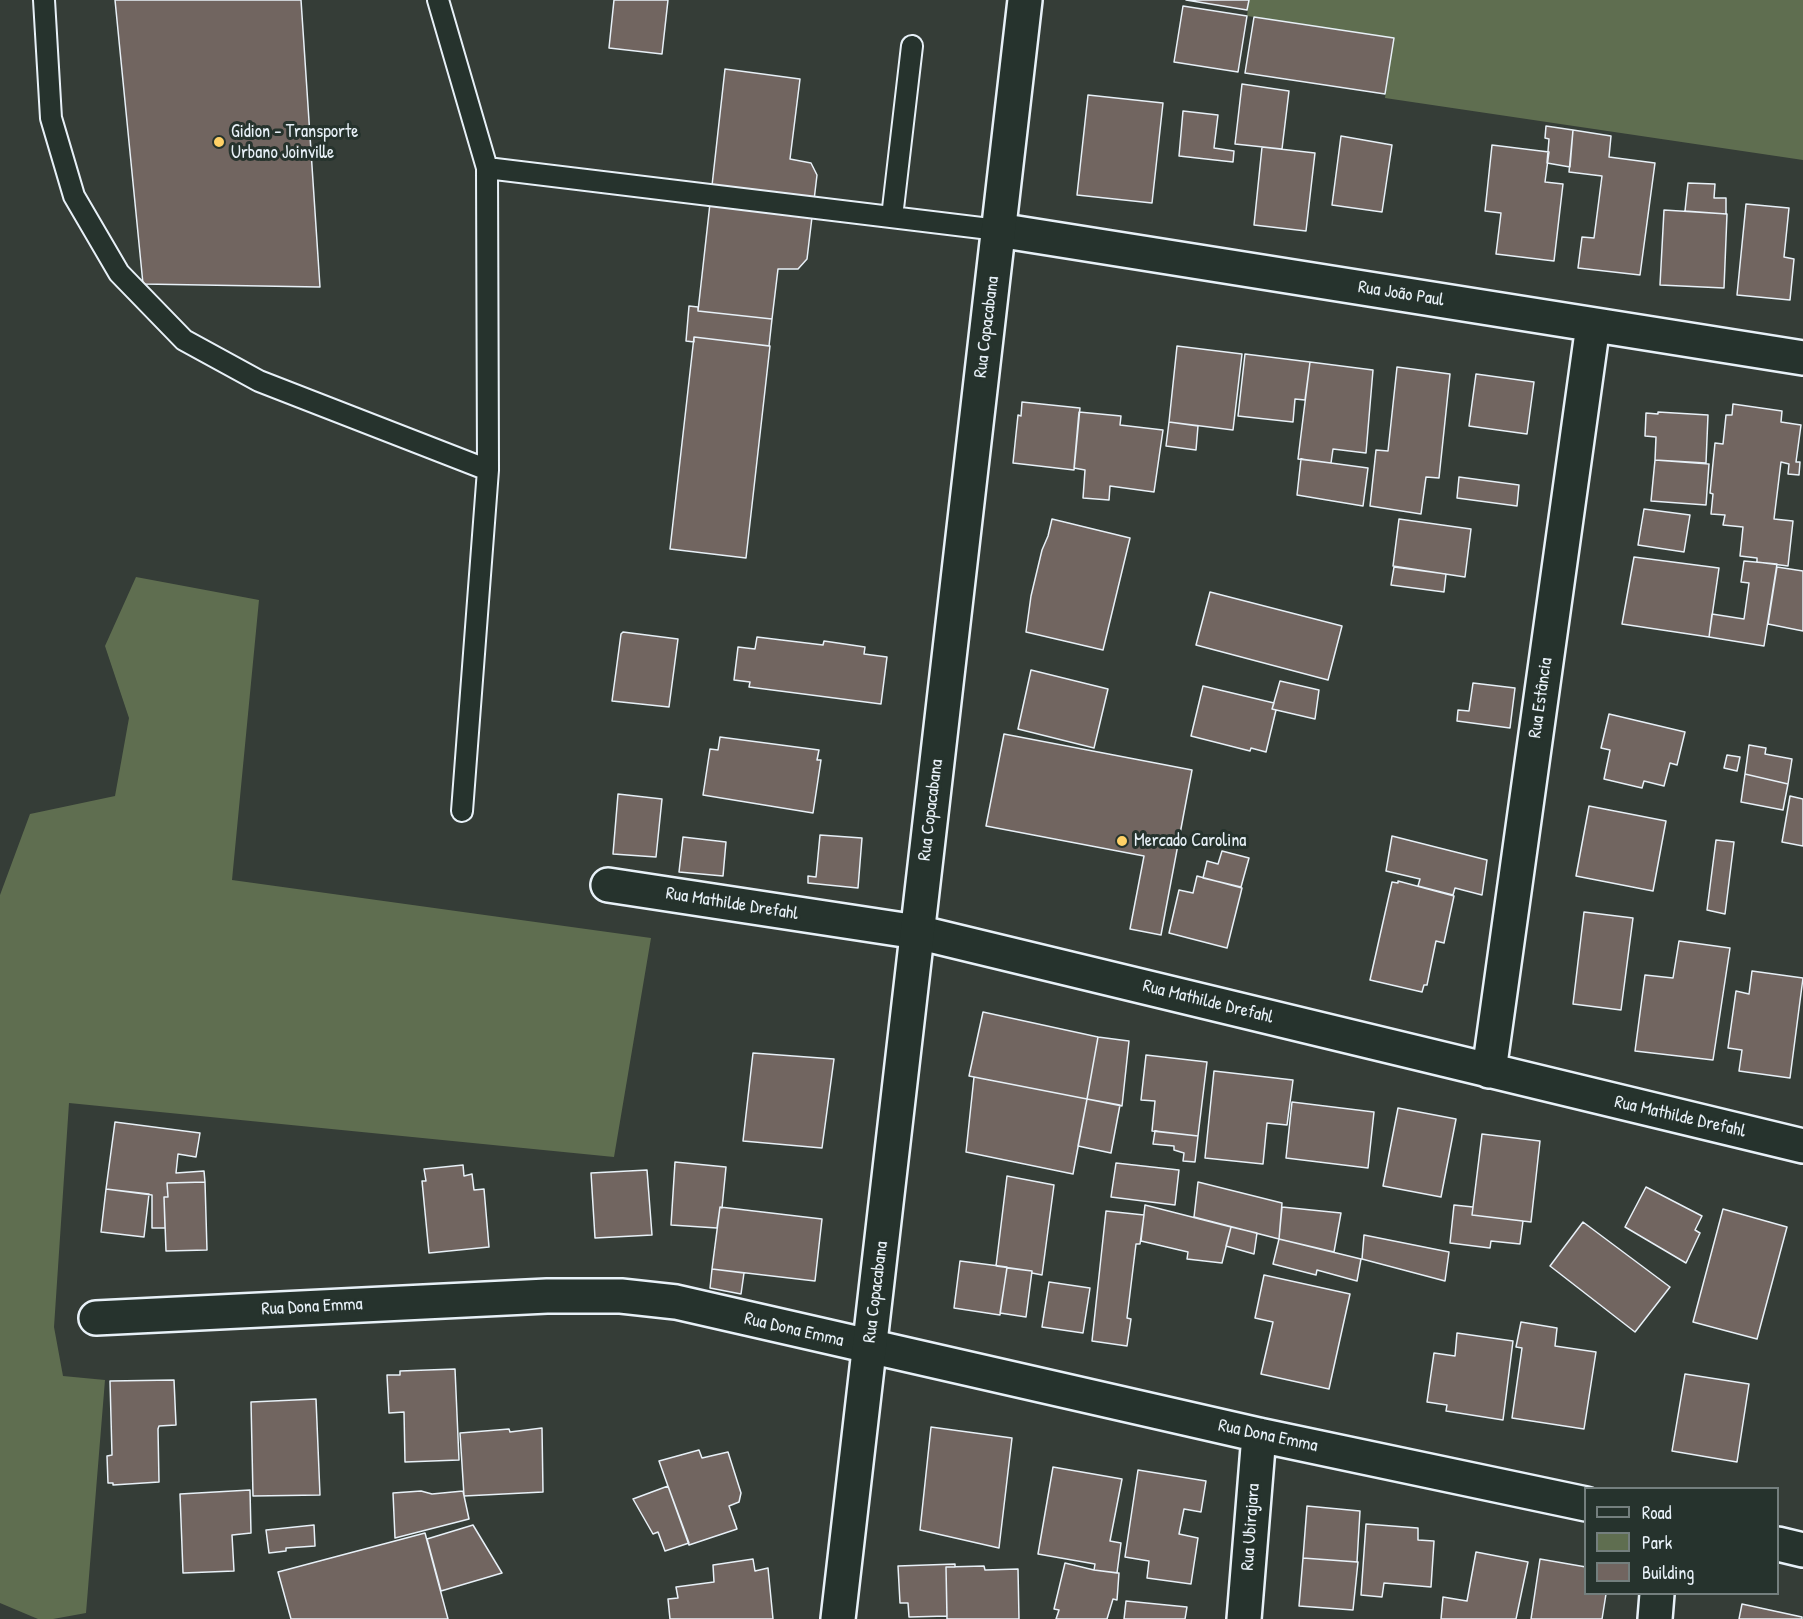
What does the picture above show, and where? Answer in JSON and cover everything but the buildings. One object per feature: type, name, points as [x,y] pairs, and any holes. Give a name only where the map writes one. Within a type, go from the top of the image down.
[{"type":"street","name":"Rua Copacabana","points":[[838,1619],[1025,0]]},
{"type":"street","name":"Rua João Paul","points":[[998,230],[1803,358]]},
{"type":"street","name":"Rua Estância","points":[[1489,1071],[1593,325]]},
{"type":"street","name":"Rua Mathilde Drefahl","points":[[608,885],[917,932],[1803,1146]]},
{"type":"street","name":"Rua Dona Emma","points":[[96,1317],[547,1296],[621,1296],[676,1302],[1258,1435],[1584,1504]]},
{"type":"street","name":"Rua Ubirajara","points":[[1244,1619],[1258,1435]]},
{"type":"street","points":[[1779,1544],[1803,1550]]},
{"type":"street","points":[[1655,1619],[1657,1595]]},
{"type":"lane","points":[[44,0],[51,118],[74,196],[119,273],[184,340],[259,381],[488,470]]},
{"type":"lane","points":[[438,0],[487,168],[488,470],[462,811]]},
{"type":"lane","points":[[892,217],[912,46]]},
{"type":"lane","points":[[487,168],[998,230]]},
{"type":"green space","points":[[1249,0],[1803,0],[1803,160],[1385,98],[1393,38],[1247,16]]},
{"type":"green space","points":[[136,577],[259,600],[232,880],[651,938],[614,1157],[69,1103],[54,1327],[63,1376],[105,1380],[86,1613],[53,1619],[38,1619],[0,1603],[0,895],[30,814],[115,796],[129,718],[105,646]]},
{"type":"place","name":"Gidion - Transporte Urbano Joinville","points":[[219,142]]},
{"type":"place","name":"Mercado Carolina","points":[[1122,841]]}]
